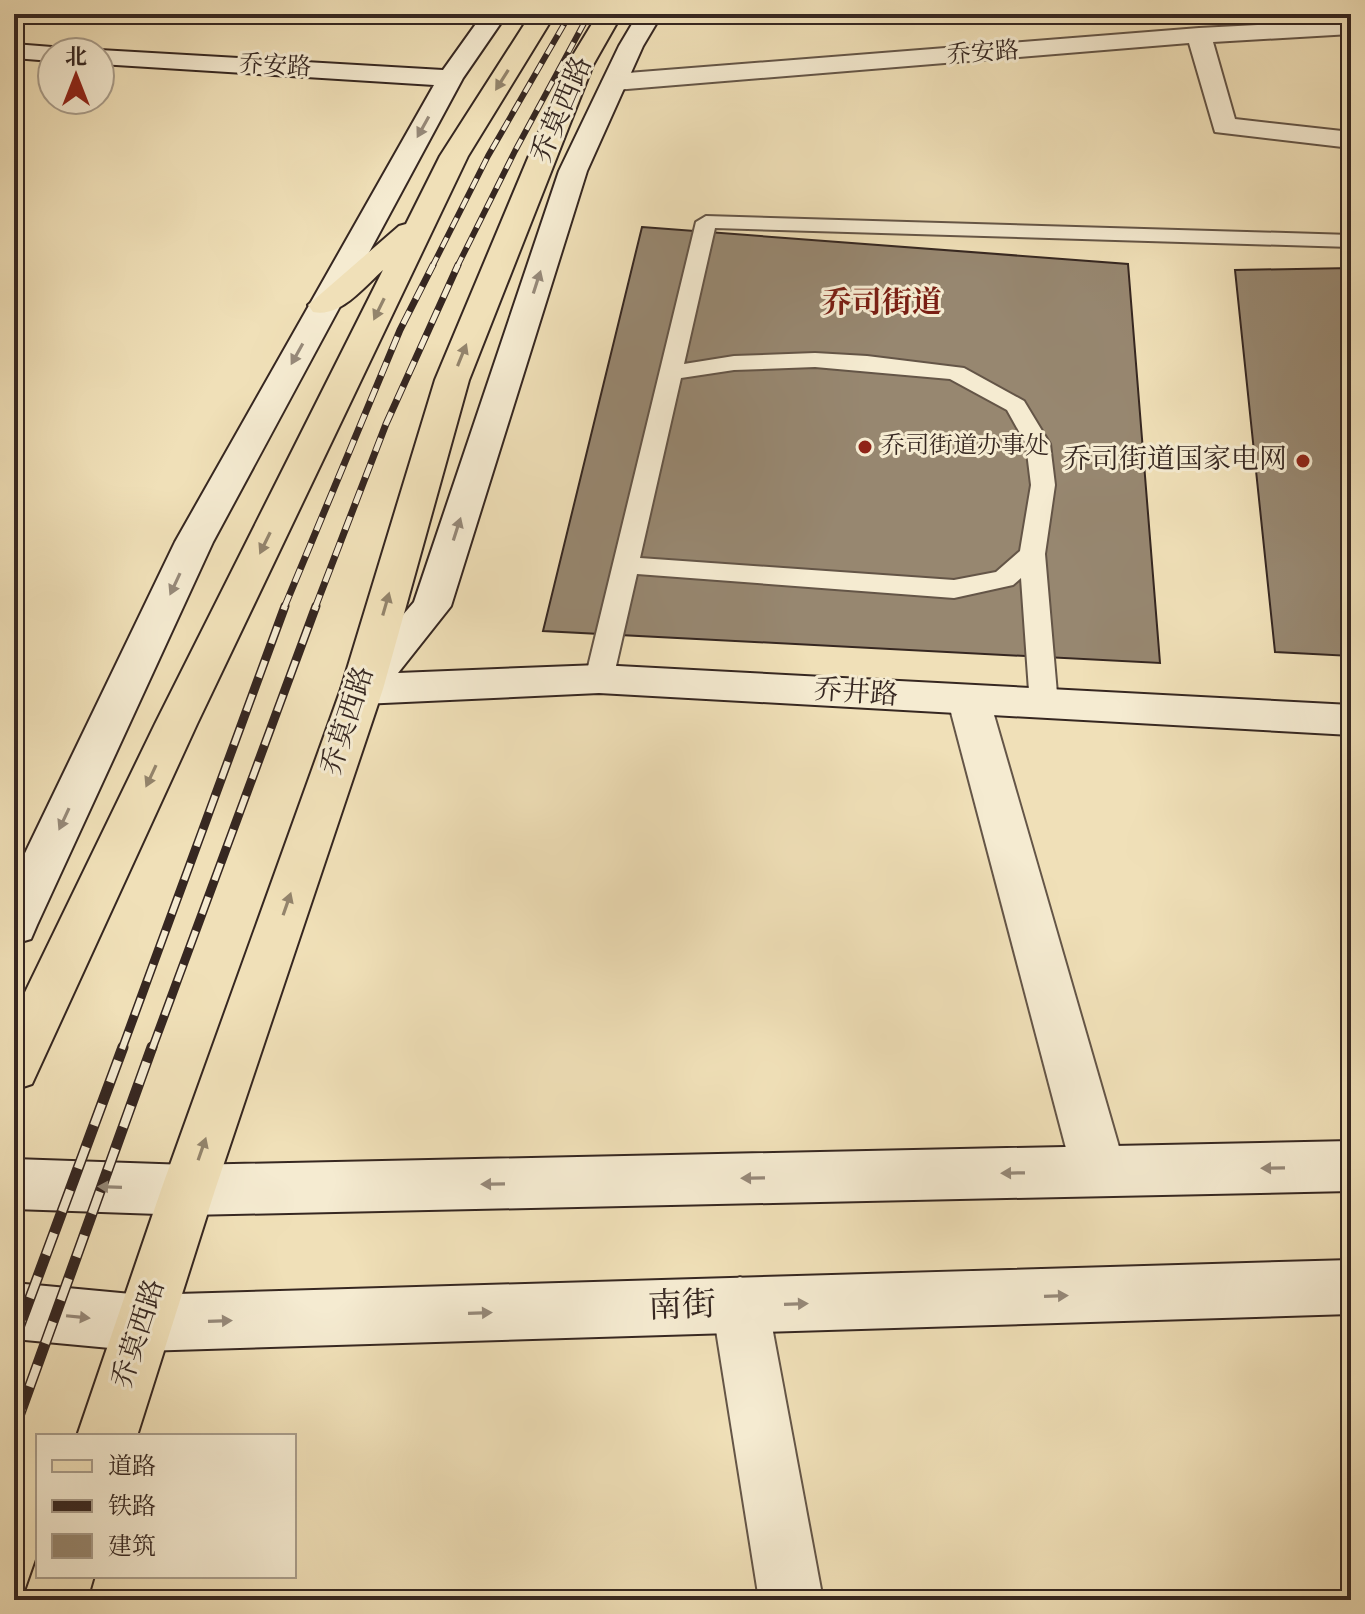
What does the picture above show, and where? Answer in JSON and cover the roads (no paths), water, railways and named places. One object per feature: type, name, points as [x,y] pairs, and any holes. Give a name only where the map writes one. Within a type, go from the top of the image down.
[{"type":"main road","points":[[14,1068],[176,724],[454,156],[543,14]]},
{"type":"main road","points":[[601,28],[632,14]]},
{"type":"main road","name":"乔莫西路","points":[[108,1434],[142,1323],[362,689],[452,380],[580,65],[601,28]]},
{"type":"main road","points":[[324,305],[423,220]]},
{"type":"main road","points":[[55,1600],[61,1578]]},
{"type":"street","points":[[14,925],[194,542],[450,78],[495,14]]},
{"type":"street","points":[[362,689],[432,606],[573,171],[650,14]]},
{"type":"street","name":"乔安路","points":[[615,82],[1199,35],[1252,23],[1351,27]]},
{"type":"street","points":[[1199,35],[1224,126],[1351,140]]},
{"type":"street","points":[[14,51],[36,53]]},
{"type":"street","name":"乔安路","points":[[116,58],[450,78]]},
{"type":"street","name":"乔井路","points":[[362,689],[599,679],[1351,720]]},
{"type":"street","points":[[969,701],[1099,1171]]},
{"type":"street","points":[[14,1184],[188,1190],[1351,1166]]},
{"type":"street","name":"南街","points":[[14,1311],[142,1323],[1351,1287]]},
{"type":"street","points":[[740,1305],[791,1600]]},
{"type":"lane","points":[[599,679],[706,222],[1351,241]]},
{"type":"lane","points":[[670,373],[734,363],[815,360],[956,373],[1016,406],[1038,444],[1043,485],[1032,554],[1044,705]]},
{"type":"lane","points":[[626,565],[954,589],[1004,579],[1032,554]]},
{"type":"railway","points":[[432,267],[488,156],[570,14]]},
{"type":"railway","points":[[458,265],[589,14]]},
{"type":"railway","points":[[284,608],[400,330],[433,265]]},
{"type":"railway","points":[[315,608],[386,424],[458,265]]},
{"type":"railway","points":[[122,1049],[285,606]]},
{"type":"railway","points":[[152,1049],[316,606]]},
{"type":"railway","points":[[14,1341],[123,1047]]},
{"type":"railway","points":[[14,1430],[152,1047]]},
{"type":"place","name":"乔司街道办事处","points":[[865,447]]},
{"type":"place","name":"乔司街道国家电网","points":[[1303,461]]},
{"type":"district","name":"乔司街道","points":[[882,304]]}]
